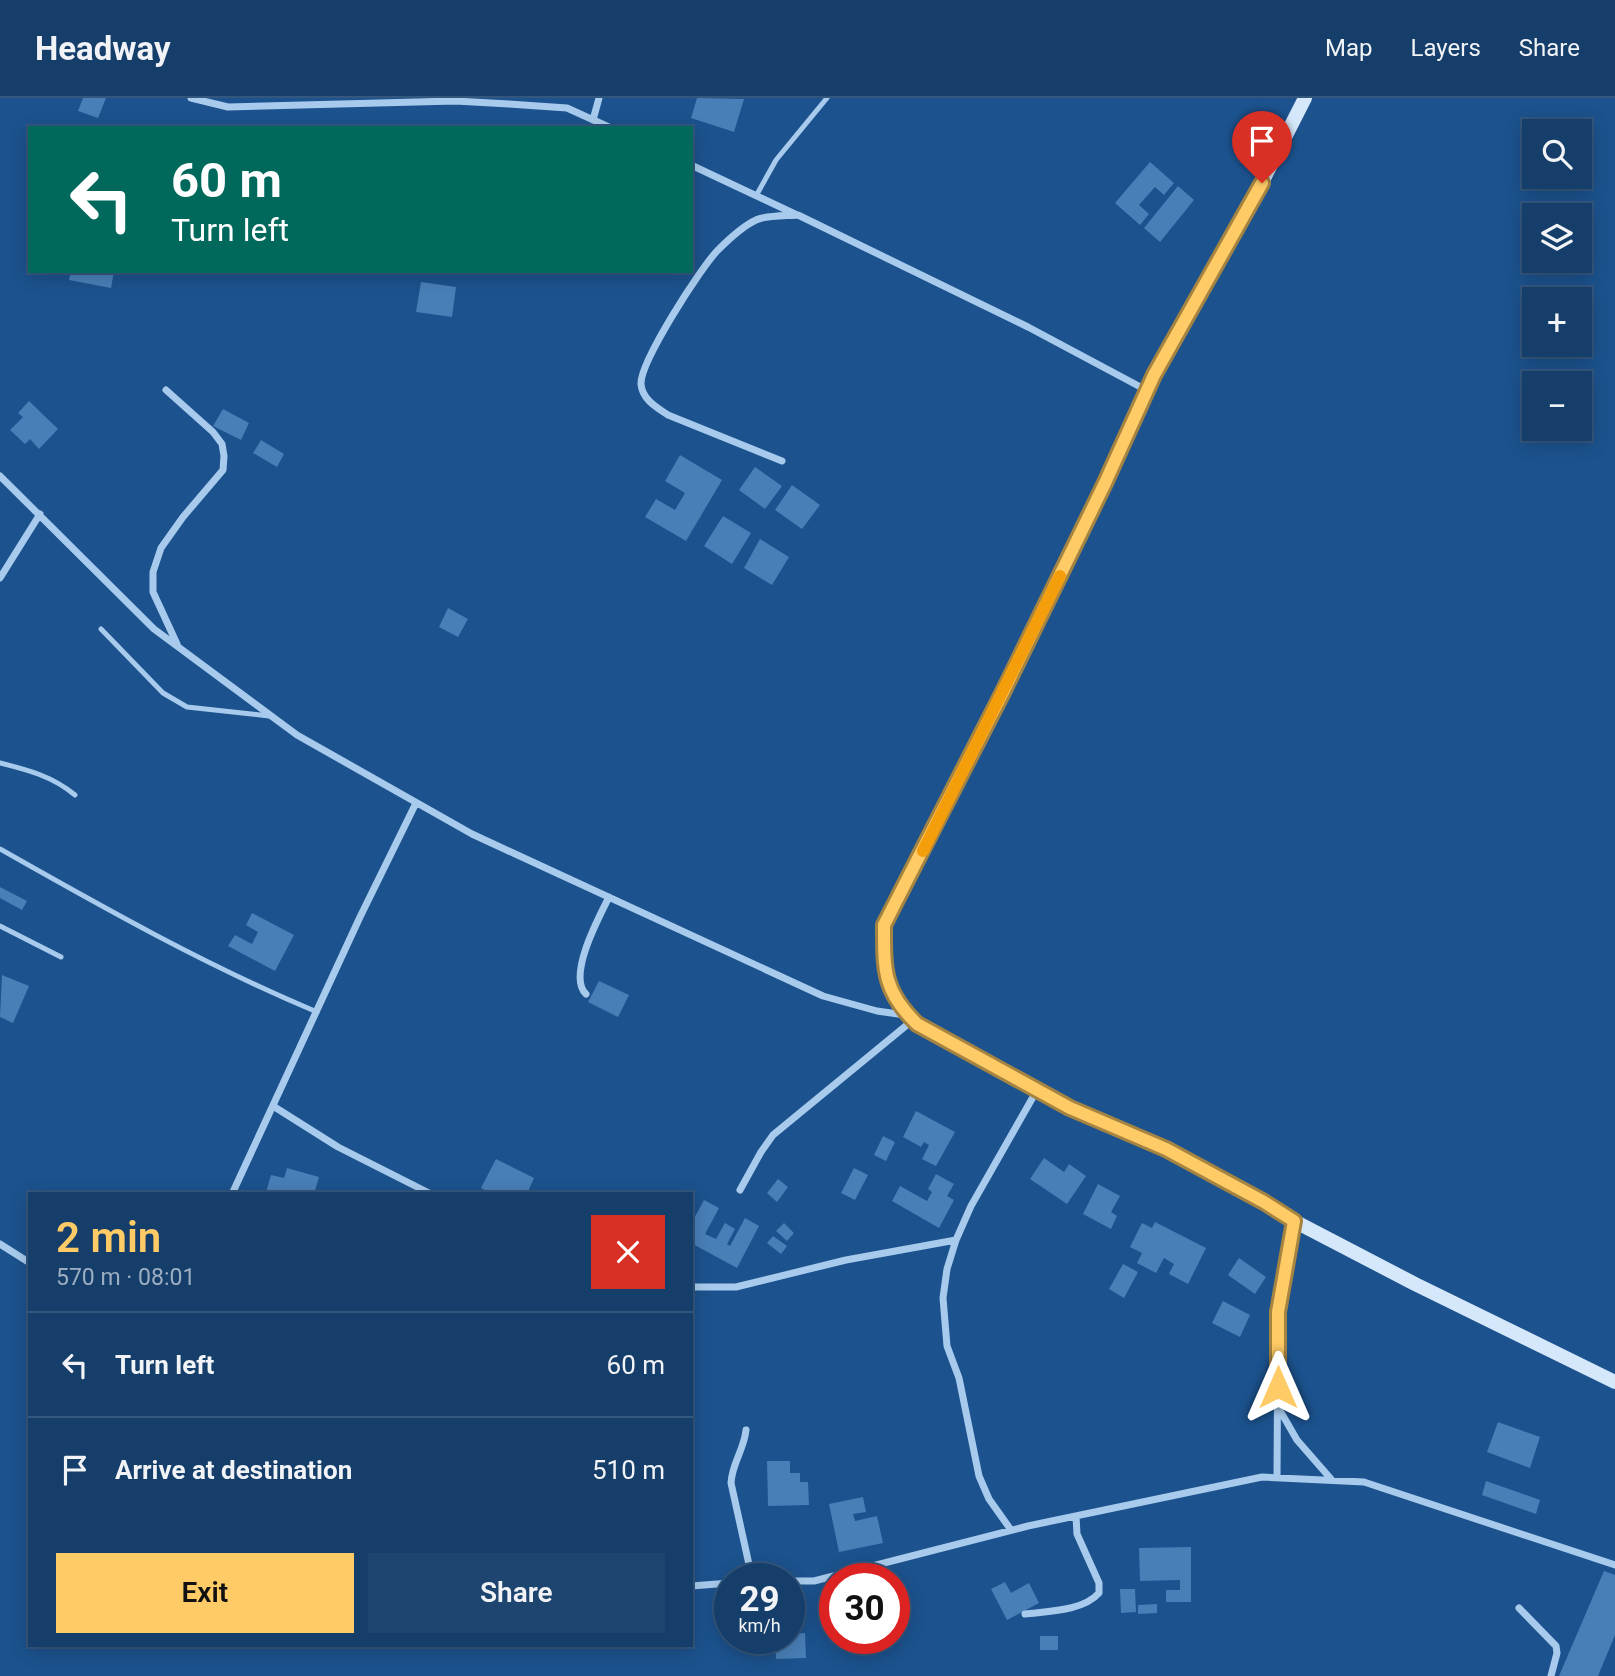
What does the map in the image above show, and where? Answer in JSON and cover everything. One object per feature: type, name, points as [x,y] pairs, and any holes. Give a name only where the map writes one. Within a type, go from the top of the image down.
[{"type":"street","points":[[191,98],[228,107],[317,103],[497,103],[567,108],[606,126]]},
{"type":"street","points":[[593,120],[599,98]]},
{"type":"street","points":[[910,1018],[891,993],[884,966],[884,925],[997,705],[1148,391],[1212,270],[1251,204],[1305,98]]},
{"type":"street","points":[[693,166],[1028,327],[1148,391]]},
{"type":"street","points":[[782,461],[668,415],[651,403],[643,392],[641,382],[647,360],[678,307],[717,251],[757,219],[798,215]]},
{"type":"street","points":[[166,390],[213,432],[222,444],[224,456],[223,470],[161,548],[153,572],[153,592],[178,646]]},
{"type":"street","points":[[0,476],[154,629],[298,736],[416,803],[472,834],[823,996],[910,1018],[1070,1108],[1166,1149],[1294,1221],[1415,1284],[1615,1382]]},
{"type":"street","points":[[0,578],[40,514]]},
{"type":"street","points":[[233,1192],[360,917],[416,803]]},
{"type":"street","points":[[586,994],[580,987],[578,978],[580,967],[598,918],[609,897]]},
{"type":"street","points":[[740,1190],[773,1135],[910,1018]]},
{"type":"street","points":[[1011,1530],[989,1499],[979,1476],[959,1378],[947,1346],[943,1298],[947,1269],[971,1206],[1037,1090]]},
{"type":"street","points":[[273,1107],[338,1147],[427,1192]]},
{"type":"street","points":[[1277,1478],[1278,1312],[1294,1221]]},
{"type":"street","points":[[693,1287],[736,1287],[846,1260],[956,1240]]},
{"type":"street","points":[[0,1244],[28,1262]]},
{"type":"street","points":[[1278,1406],[1297,1440],[1331,1479]]},
{"type":"street","points":[[746,1430],[742,1451],[732,1469],[731,1483],[749,1563]]},
{"type":"street","points":[[805,1581],[814,1581],[1011,1530],[1262,1477],[1364,1482],[1615,1565]]},
{"type":"street","points":[[1025,1614],[1074,1606],[1093,1600],[1099,1592],[1099,1583],[1077,1534],[1076,1516]]},
{"type":"street","points":[[693,1586],[714,1584]]},
{"type":"street","points":[[1519,1608],[1556,1646],[1557,1653],[1551,1676]]},
{"type":"lane","points":[[757,196],[776,160],[827,98]]},
{"type":"lane","points":[[101,629],[163,693],[187,707],[272,716]]},
{"type":"lane","points":[[0,764],[58,781],[75,795]]},
{"type":"lane","points":[[0,849],[129,923],[260,988],[317,1012]]},
{"type":"lane","points":[[0,926],[61,957]]},
{"type":"building","points":[[83,98],[106,98],[98,118],[78,111]]},
{"type":"building","points":[[697,98],[744,99],[734,132],[691,118]]},
{"type":"building","points":[[1150,162],[1174,183],[1164,195],[1155,187],[1139,205],[1149,214],[1140,225],[1115,203]]},
{"type":"building","points":[[1178,186],[1194,200],[1160,242],[1144,228]]},
{"type":"building","points":[[71,273],[114,273],[111,288],[69,280]]},
{"type":"building","points":[[421,282],[456,287],[452,317],[416,312]]},
{"type":"building","points":[[29,401],[58,429],[39,449],[30,439],[25,444],[10,430],[23,417],[18,413]]},
{"type":"building","points":[[223,409],[249,423],[241,440],[213,426]]},
{"type":"building","points":[[261,440],[284,454],[277,467],[253,453]]},
{"type":"building","points":[[680,455],[722,480],[686,541],[645,517],[656,499],[675,510],[685,493],[665,481]]},
{"type":"building","points":[[755,467],[782,486],[765,509],[739,490]]},
{"type":"building","points":[[792,485],[820,505],[802,529],[775,510]]},
{"type":"building","points":[[723,516],[751,533],[732,564],[704,546]]},
{"type":"building","points":[[760,539],[789,557],[772,585],[744,568]]},
{"type":"building","points":[[448,608],[468,619],[458,637],[439,627]]},
{"type":"building","points":[[0,887],[27,901],[22,910],[0,898]]},
{"type":"building","points":[[252,913],[294,935],[275,971],[228,946],[235,935],[252,944],[258,932],[246,925]]},
{"type":"building","points":[[2,975],[29,986],[13,1023],[0,1017]]},
{"type":"building","points":[[599,981],[629,995],[618,1017],[588,1002]]},
{"type":"building","points":[[916,1111],[955,1132],[936,1166],[922,1159],[929,1145],[924,1142],[921,1147],[903,1137]]},
{"type":"building","points":[[883,1136],[895,1142],[886,1161],[874,1155]]},
{"type":"building","points":[[1044,1158],[1064,1172],[1069,1164],[1086,1176],[1067,1204],[1030,1179]]},
{"type":"building","points":[[496,1159],[534,1178],[528,1192],[488,1192],[481,1188]]},
{"type":"building","points":[[287,1168],[319,1177],[315,1192],[266,1192],[271,1175],[284,1178]]},
{"type":"building","points":[[854,1168],[868,1175],[855,1200],[841,1193]]},
{"type":"building","points":[[936,1174],[954,1184],[947,1196],[954,1200],[939,1228],[892,1201],[900,1186],[927,1201],[932,1192],[928,1189]]},
{"type":"building","points":[[778,1179],[788,1187],[777,1202],[767,1193]]},
{"type":"building","points":[[1098,1184],[1120,1196],[1111,1212],[1117,1216],[1111,1229],[1083,1214]]},
{"type":"building","points":[[704,1200],[719,1208],[705,1234],[716,1239],[725,1223],[735,1229],[727,1244],[730,1246],[745,1218],[759,1226],[737,1268],[693,1244],[693,1220]]},
{"type":"building","points":[[1155,1222],[1206,1248],[1188,1284],[1169,1274],[1174,1264],[1164,1258],[1156,1273],[1137,1263],[1142,1253],[1130,1247],[1142,1223],[1152,1228]]},
{"type":"building","points":[[784,1223],[794,1233],[787,1241],[776,1231]]},
{"type":"building","points":[[773,1236],[787,1246],[781,1254],[767,1243]]},
{"type":"building","points":[[1239,1258],[1266,1277],[1255,1294],[1228,1275]]},
{"type":"building","points":[[1123,1264],[1138,1272],[1124,1298],[1109,1289]]},
{"type":"building","points":[[1223,1301],[1250,1315],[1240,1337],[1212,1323]]},
{"type":"building","points":[[1498,1422],[1540,1437],[1530,1468],[1487,1452]]},
{"type":"building","points":[[767,1461],[790,1461],[790,1473],[800,1473],[800,1482],[808,1482],[809,1505],[768,1506]]},
{"type":"building","points":[[1486,1481],[1540,1500],[1536,1514],[1482,1495]]},
{"type":"building","points":[[863,1497],[866,1512],[853,1514],[855,1521],[877,1516],[883,1543],[839,1552],[829,1504]]},
{"type":"building","points":[[1191,1547],[1191,1602],[1166,1602],[1166,1590],[1180,1590],[1180,1580],[1140,1581],[1139,1548]]},
{"type":"building","points":[[1604,1571],[1615,1575],[1615,1635],[1598,1676],[1559,1676]]},
{"type":"building","points":[[1005,1582],[1011,1593],[1029,1583],[1039,1603],[1007,1620],[991,1589]]},
{"type":"building","points":[[1120,1589],[1135,1589],[1136,1612],[1121,1613]]},
{"type":"building","points":[[1157,1604],[1157,1613],[1138,1614],[1138,1605]]},
{"type":"building","points":[[805,1633],[806,1658],[776,1659],[776,1654],[805,1654]]},
{"type":"building","points":[[1040,1636],[1058,1636],[1058,1650],[1040,1650]]},
{"type":"slow traffic","points":[[923,851],[1060,576]]},
{"type":"route","points":[[1262,183],[1154,375],[1105,483],[1003,692],[884,925],[884,966],[891,993],[907,1016],[917,1024],[1070,1108],[1166,1149],[1294,1221],[1278,1312],[1278,1387]]}]
